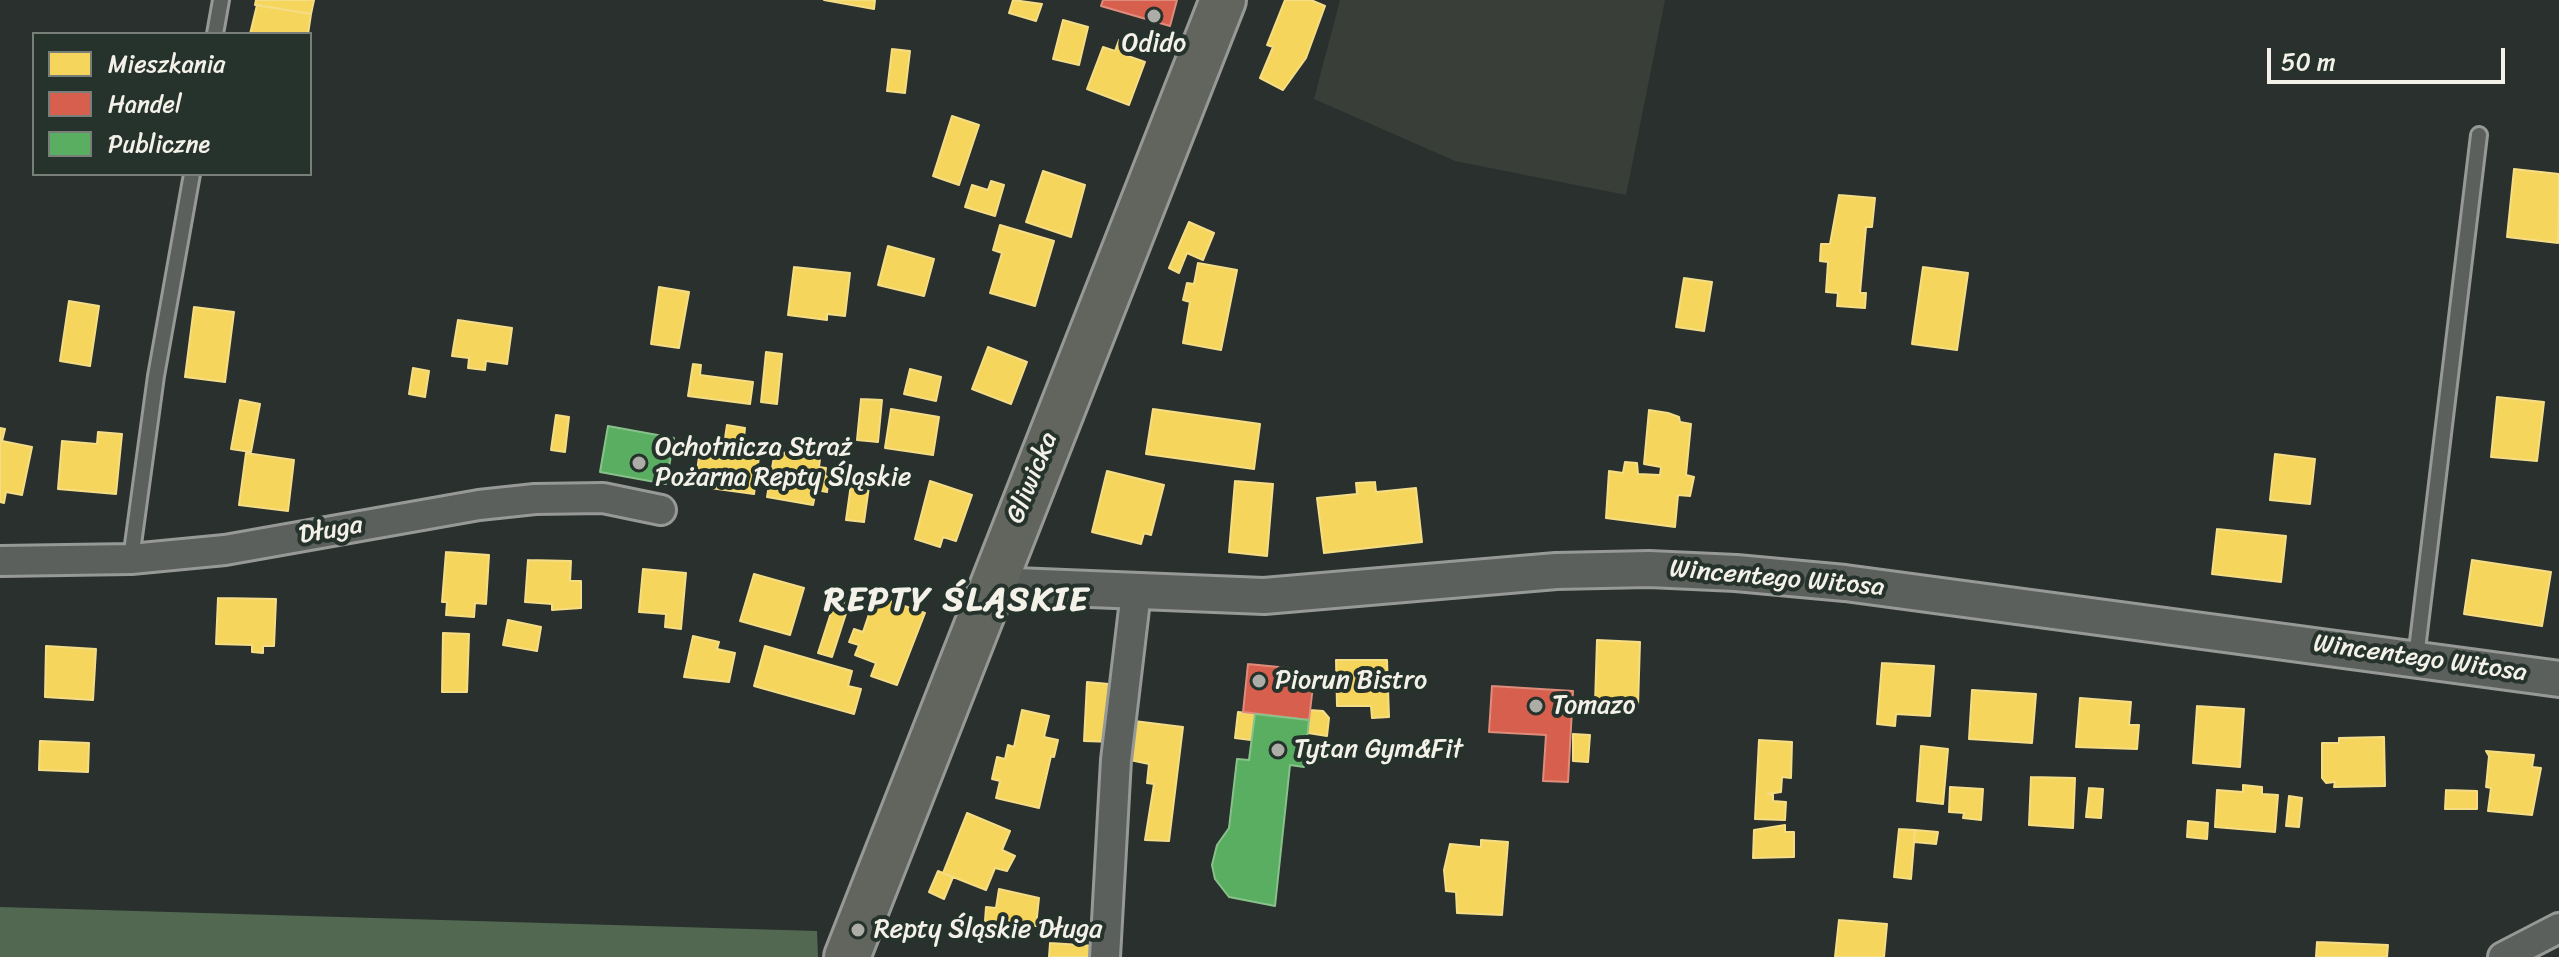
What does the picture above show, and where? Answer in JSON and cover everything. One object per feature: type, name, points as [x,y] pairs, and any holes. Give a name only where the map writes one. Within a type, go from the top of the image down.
[{"type":"main road","name":"Gliwicka","points":[[847,957],[1223,0]]},
{"type":"street","name":"Długa","points":[[0,561],[131,559],[225,550],[479,505],[535,499],[603,498],[661,510]]},
{"type":"street","name":"Wincentego Witosa","points":[[991,585],[1264,596],[1556,571],[1649,569],[1721,572],[1845,583],[2559,679]]},
{"type":"street","points":[[1105,957],[1116,760],[1136,592]]},
{"type":"street","points":[[2503,957],[2559,928]]},
{"type":"lane","points":[[215,32],[221,0]]},
{"type":"lane","points":[[2416,658],[2479,135]]},
{"type":"lane","points":[[131,559],[156,376],[192,176]]},
{"type":"shaded area","points":[[1340,0],[1665,0],[1626,195],[1455,161],[1314,99]]},
{"type":"green space","points":[[0,907],[817,931],[818,957],[0,957]]},
{"type":"building: Mieszkania","points":[[256,0],[314,0],[311,14],[255,5]]},
{"type":"building: Mieszkania","points":[[824,0],[875,0],[874,9]]},
{"type":"building: Mieszkania","points":[[1013,0],[1042,4],[1036,21],[1009,13]]},
{"type":"building: Mieszkania","points":[[1285,0],[1311,0],[1325,6],[1306,58],[1283,90],[1260,78],[1273,47],[1267,45]]},
{"type":"building: Mieszkania","points":[[257,5],[311,14],[308,32],[250,32]]},
{"type":"building: Mieszkania","points":[[1063,20],[1088,27],[1079,65],[1053,59]]},
{"type":"building: Mieszkania","points":[[1119,40],[1129,44],[1125,55],[1145,62],[1129,105],[1087,89],[1103,47],[1115,51]]},
{"type":"building: Mieszkania","points":[[892,49],[910,51],[905,93],[887,91]]},
{"type":"building: Mieszkania","points":[[952,116],[979,125],[959,185],[933,176]]},
{"type":"building: Mieszkania","points":[[2514,169],[2559,174],[2558,243],[2507,237]]},
{"type":"building: Mieszkania","points":[[1043,171],[1085,185],[1071,237],[1026,222]]},
{"type":"building: Mieszkania","points":[[991,181],[1004,185],[995,216],[965,207],[972,185],[988,190]]},
{"type":"building: Mieszkania","points":[[1839,195],[1875,198],[1872,227],[1866,227],[1860,293],[1866,293],[1865,308],[1837,306],[1838,293],[1826,292],[1828,262],[1820,261],[1821,244],[1830,244]]},
{"type":"building: Mieszkania","points":[[1189,222],[1214,233],[1203,260],[1187,253],[1179,273],[1169,268]]},
{"type":"building: Mieszkania","points":[[1000,225],[1054,241],[1035,306],[990,293],[1002,253],[993,250]]},
{"type":"building: Mieszkania","points":[[888,246],[934,259],[924,296],[878,285]]},
{"type":"building: Mieszkania","points":[[1198,263],[1237,270],[1221,350],[1183,343],[1190,302],[1183,300],[1187,283],[1194,284]]},
{"type":"building: Mieszkania","points":[[794,267],[850,273],[845,316],[827,314],[827,320],[788,315]]},
{"type":"building: Mieszkania","points":[[1923,267],[1968,273],[1957,350],[1912,344]]},
{"type":"building: Mieszkania","points":[[1684,278],[1712,282],[1704,331],[1676,327]]},
{"type":"building: Mieszkania","points":[[659,287],[689,292],[679,348],[651,344]]},
{"type":"building: Mieszkania","points":[[69,301],[99,306],[90,366],[60,361]]},
{"type":"building: Mieszkania","points":[[194,307],[234,312],[225,382],[185,377]]},
{"type":"building: Mieszkania","points":[[458,320],[512,328],[507,364],[486,361],[485,370],[468,368],[469,358],[452,356]]},
{"type":"building: Mieszkania","points":[[988,347],[1027,362],[1011,404],[972,389]]},
{"type":"building: Mieszkania","points":[[766,352],[782,354],[777,404],[761,402]]},
{"type":"building: Mieszkania","points":[[693,364],[701,365],[700,375],[753,382],[750,404],[688,396]]},
{"type":"building: Mieszkania","points":[[413,368],[429,371],[425,397],[409,394]]},
{"type":"building: Mieszkania","points":[[910,369],[941,377],[936,401],[904,394]]},
{"type":"building: Mieszkania","points":[[2497,397],[2544,402],[2537,461],[2491,457]]},
{"type":"building: Mieszkania","points":[[861,399],[882,400],[878,442],[857,440]]},
{"type":"building: Mieszkania","points":[[240,400],[260,404],[251,452],[231,449]]},
{"type":"building: Mieszkania","points":[[891,409],[939,417],[933,455],[885,448]]},
{"type":"building: Mieszkania","points":[[1153,409],[1260,424],[1254,469],[1146,454]]},
{"type":"building: Mieszkania","points":[[1649,410],[1668,413],[1679,417],[1680,422],[1691,424],[1686,475],[1694,477],[1690,496],[1678,495],[1675,527],[1606,518],[1609,471],[1623,473],[1625,462],[1637,463],[1638,474],[1660,475],[1661,467],[1644,464]]},
{"type":"building: Mieszkania","points":[[556,415],[569,417],[565,452],[551,450]]},
{"type":"building: Mieszkania","points":[[727,425],[745,428],[743,447],[760,449],[754,494],[695,486],[701,442],[724,445]]},
{"type":"building: Mieszkania","points":[[0,428],[5,429],[2,441],[32,447],[22,495],[6,492],[4,503],[0,502]]},
{"type":"building: Mieszkania","points":[[98,432],[122,434],[116,494],[58,489],[62,441],[97,444]]},
{"type":"building: Mieszkania","points":[[775,451],[820,459],[819,467],[826,468],[825,476],[829,477],[827,492],[816,490],[813,505],[767,497]]},
{"type":"building: Mieszkania","points":[[246,453],[294,460],[288,511],[239,505]]},
{"type":"building: Mieszkania","points":[[2275,454],[2315,459],[2310,504],[2270,500]]},
{"type":"building: Mieszkania","points":[[853,470],[871,472],[864,522],[846,520]]},
{"type":"building: Mieszkania","points":[[1107,471],[1164,485],[1151,535],[1144,533],[1141,544],[1092,532]]},
{"type":"building: Mieszkania","points":[[930,481],[972,495],[956,541],[943,537],[940,547],[915,539]]},
{"type":"building: Mieszkania","points":[[1235,481],[1273,484],[1267,556],[1229,552]]},
{"type":"building: Mieszkania","points":[[1375,482],[1376,492],[1416,488],[1422,542],[1324,553],[1317,498],[1357,494],[1356,483]]},
{"type":"building: Mieszkania","points":[[2217,529],[2286,536],[2281,582],[2212,574]]},
{"type":"building: Mieszkania","points":[[446,552],[489,555],[486,604],[475,603],[474,617],[446,615],[447,602],[442,602]]},
{"type":"building: Mieszkania","points":[[528,560],[571,561],[570,581],[581,581],[581,608],[552,610],[552,604],[525,602]]},
{"type":"building: Mieszkania","points":[[2472,560],[2551,572],[2542,626],[2464,614]]},
{"type":"building: Mieszkania","points":[[643,569],[686,573],[681,629],[665,627],[666,614],[639,612]]},
{"type":"building: Mieszkania","points":[[754,574],[804,588],[790,635],[740,621]]},
{"type":"building: Mieszkania","points":[[838,591],[852,595],[832,657],[818,653]]},
{"type":"building: Mieszkania","points":[[875,596],[925,613],[897,685],[871,676],[876,663],[855,655],[859,645],[849,642],[854,629],[863,632]]},
{"type":"building: Mieszkania","points":[[218,598],[276,599],[274,646],[263,646],[263,653],[252,652],[252,645],[216,644]]},
{"type":"building: Mieszkania","points":[[508,620],[541,627],[537,651],[503,645]]},
{"type":"building: Mieszkania","points":[[443,633],[469,634],[467,692],[442,692]]},
{"type":"building: Mieszkania","points":[[693,636],[719,642],[717,649],[735,653],[729,682],[684,677]]},
{"type":"building: Mieszkania","points":[[1597,640],[1640,642],[1638,706],[1595,704]]},
{"type":"building: Mieszkania","points":[[46,646],[96,649],[93,700],[45,697]]},
{"type":"building: Mieszkania","points":[[765,646],[852,671],[848,686],[861,689],[854,714],[754,686]]},
{"type":"building: Mieszkania","points":[[1336,660],[1387,660],[1389,717],[1372,718],[1371,706],[1337,706]]},
{"type":"building: Mieszkania","points":[[1882,663],[1934,666],[1930,716],[1896,714],[1895,726],[1877,724]]},
{"type":"building: Mieszkania","points":[[1087,682],[1109,684],[1108,716],[1113,742],[1084,741]]},
{"type":"building: Mieszkania","points":[[1972,690],[2036,694],[2032,743],[1969,739]]},
{"type":"building: Mieszkania","points":[[2080,698],[2131,702],[2129,725],[2139,725],[2137,749],[2076,747]]},
{"type":"building: Mieszkania","points":[[2197,706],[2244,709],[2240,767],[2193,763]]},
{"type":"building: Mieszkania","points":[[1022,710],[1049,716],[1044,737],[1058,740],[1054,757],[1051,756],[1039,808],[996,798],[1000,781],[992,779],[997,757],[1005,759],[1008,745],[1014,747]]},
{"type":"building: Mieszkania","points":[[1310,710],[1323,711],[1329,718],[1327,736],[1308,733]]},
{"type":"building: Mieszkania","points":[[1238,712],[1255,714],[1251,740],[1235,738]]},
{"type":"building: Mieszkania","points":[[1134,721],[1183,727],[1169,841],[1145,840],[1154,784],[1147,783],[1149,764],[1130,760]]},
{"type":"building: Mieszkania","points":[[1573,734],[1590,735],[1588,762],[1573,761]]},
{"type":"building: Mieszkania","points":[[2384,737],[2385,786],[2334,787],[2335,782],[2326,783],[2322,778],[2322,743],[2339,743],[2339,738]]},
{"type":"building: Mieszkania","points":[[1759,740],[1792,742],[1791,778],[1782,777],[1781,792],[1768,794],[1773,794],[1773,801],[1786,802],[1785,820],[1755,819]]},
{"type":"building: Mieszkania","points":[[40,741],[89,743],[88,772],[39,770]]},
{"type":"building: Mieszkania","points":[[1921,746],[1948,749],[1943,804],[1917,801]]},
{"type":"building: Mieszkania","points":[[2486,751],[2534,755],[2532,767],[2541,768],[2532,815],[2488,811],[2491,788],[2486,787],[2489,756]]},
{"type":"building: Mieszkania","points":[[2031,777],[2075,778],[2073,828],[2029,825]]},
{"type":"building: Mieszkania","points":[[2243,785],[2262,787],[2262,794],[2278,795],[2275,832],[2215,827],[2217,790],[2243,792]]},
{"type":"building: Mieszkania","points":[[1950,787],[1983,789],[1981,820],[1963,818],[1964,813],[1949,812]]},
{"type":"building: Mieszkania","points":[[2089,788],[2103,789],[2101,818],[2086,817]]},
{"type":"building: Mieszkania","points":[[2446,790],[2477,791],[2477,809],[2445,809]]},
{"type":"building: Mieszkania","points":[[2289,796],[2302,798],[2299,827],[2286,826]]},
{"type":"building: Mieszkania","points":[[967,813],[1010,831],[1002,850],[1015,856],[1007,871],[995,868],[986,890],[943,873]]},
{"type":"building: Mieszkania","points":[[2188,821],[2208,823],[2207,839],[2187,837]]},
{"type":"building: Mieszkania","points":[[1785,825],[1785,832],[1794,832],[1794,857],[1753,858],[1754,830]]},
{"type":"building: Mieszkania","points":[[1899,829],[1915,830],[1911,879],[1894,877]]},
{"type":"building: Mieszkania","points":[[1915,830],[1938,832],[1936,844],[1914,842]]},
{"type":"building: Mieszkania","points":[[1481,840],[1508,842],[1502,915],[1457,913],[1456,892],[1446,891],[1444,870],[1450,844],[1481,847]]},
{"type":"building: Mieszkania","points":[[938,871],[953,877],[944,899],[929,892]]},
{"type":"building: Mieszkania","points":[[999,889],[1039,898],[1036,926],[985,921],[986,907],[996,908]]},
{"type":"building: Mieszkania","points":[[1839,920],[1887,924],[1884,957],[1835,957]]},
{"type":"building: Mieszkania","points":[[2317,942],[2388,945],[2387,957],[2316,957]]},
{"type":"building: Mieszkania","points":[[1050,943],[1096,946],[1096,957],[1049,957]]},
{"type":"building: Handel","name":"Odido","points":[[1103,0],[1177,0],[1170,26],[1101,6]]},
{"type":"building: Handel","points":[[1248,664],[1289,668],[1287,680],[1312,682],[1314,677],[1309,720],[1243,712]]},
{"type":"building: Handel","points":[[1492,686],[1573,691],[1568,782],[1543,781],[1546,735],[1489,732]]},
{"type":"building: Publiczne","points":[[608,426],[674,438],[666,484],[600,472]]},
{"type":"building: Publiczne","points":[[1255,714],[1309,720],[1304,767],[1290,765],[1275,906],[1229,897],[1215,879],[1212,865],[1217,845],[1229,828],[1237,759],[1249,760]]},
{"type":"place","name":"Odido","points":[[1154,16]]},
{"type":"place","name":"Ochotnicza Straż Pożarna Repty Śląskie","points":[[639,463]]},
{"type":"place","name":"Piorun Bistro","points":[[1259,681]]},
{"type":"place","name":"Tomazo","points":[[1536,706]]},
{"type":"place","name":"Tytan Gym&Fit","points":[[1278,750]]},
{"type":"place","name":"Repty Śląskie Długa","points":[[858,930]]},
{"type":"district","name":"REPTY ŚLĄSKIE","points":[[957,601]]}]
